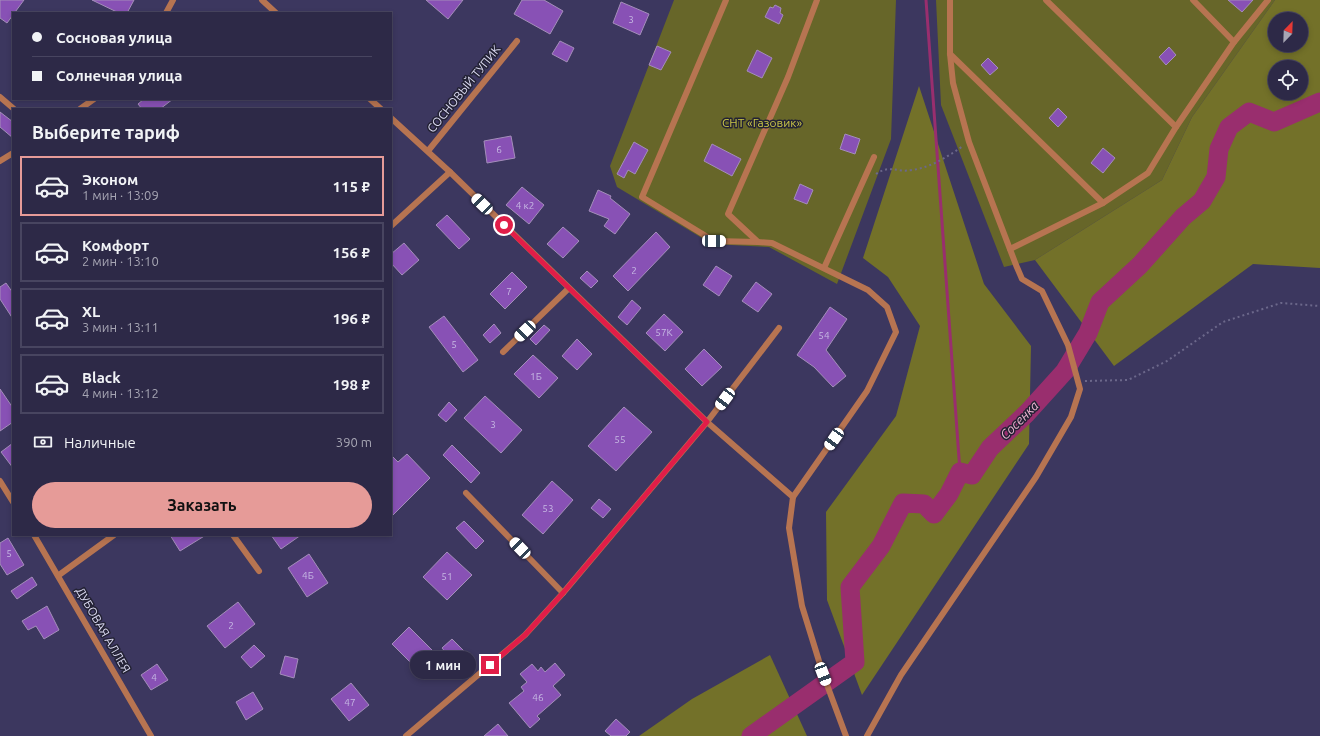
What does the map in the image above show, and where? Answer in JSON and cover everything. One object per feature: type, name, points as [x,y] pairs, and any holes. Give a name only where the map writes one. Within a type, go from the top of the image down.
[{"type":"lane","points":[[167,12],[173,0]]},
{"type":"lane","points":[[262,0],[275,12]]},
{"type":"lane","points":[[726,0],[642,197],[714,241],[772,243],[868,290],[887,307],[896,332],[867,391],[794,497],[789,528],[800,598],[823,674],[846,736]]},
{"type":"lane","points":[[758,242],[728,214],[788,77],[817,0]]},
{"type":"lane","points":[[867,736],[901,675],[1036,477],[1071,417],[1080,389],[1068,345],[1042,291],[1022,279],[969,142],[953,83],[950,54],[950,0]]},
{"type":"lane","points":[[1046,0],[1176,127]]},
{"type":"lane","points":[[1193,0],[1234,42]]},
{"type":"lane","points":[[1010,249],[1103,203],[1148,173],[1176,127],[1234,42],[1268,0]]},
{"type":"lane","name":"СОСНОВЫЙ ТУПИК","points":[[428,151],[517,41]]},
{"type":"lane","points":[[950,54],[1103,203]]},
{"type":"lane","points":[[0,97],[13,108]]},
{"type":"lane","points":[[81,108],[93,100]]},
{"type":"lane","points":[[371,100],[380,108]]},
{"type":"lane","points":[[392,119],[450,172],[568,289],[707,422],[794,497]]},
{"type":"lane","points":[[0,161],[12,154]]},
{"type":"lane","points":[[824,268],[874,157]]},
{"type":"lane","points":[[392,225],[450,172]]},
{"type":"lane","points":[[503,352],[568,289]]},
{"type":"lane","points":[[406,736],[525,635],[563,593],[707,422],[778,328]]},
{"type":"lane","points":[[0,481],[12,500]]},
{"type":"lane","points":[[466,493],[563,593]]},
{"type":"lane","name":"ДУБОВАЯ АЛЛЕЯ","points":[[35,536],[59,575],[151,736]]},
{"type":"lane","points":[[59,575],[113,536]]},
{"type":"lane","points":[[234,536],[260,571]]},
{"type":"path","points":[[862,183],[884,168],[911,171],[935,164],[969,142]]},
{"type":"path","points":[[1078,381],[1128,380],[1167,361],[1223,322],[1281,303],[1320,306]]},
{"type":"green space","name":"СНТ «Газовик»","points":[[674,0],[896,0],[891,139],[837,284],[769,247],[712,244],[617,187],[610,166]]},
{"type":"green space","points":[[936,0],[1275,0],[1192,117],[1162,180],[1035,260],[1004,267],[941,105]]},
{"type":"shaded area","points":[[1275,0],[1320,0],[1320,268],[1253,264],[1114,366],[1035,260],[1162,180],[1192,117]]},
{"type":"shaded area","points":[[919,86],[984,284],[1031,346],[1029,444],[862,695],[827,600],[826,512],[896,416],[920,326],[888,277],[863,258]]},
{"type":"shaded area","points":[[770,655],[807,736],[639,736],[692,699]]},
{"type":"building","points":[[0,0],[24,0],[15,12],[12,12],[12,16],[7,23],[0,18]]},
{"type":"building","points":[[92,0],[134,0],[128,12],[117,12]]},
{"type":"building","points":[[426,0],[463,0],[448,19]]},
{"type":"building","points":[[522,0],[544,0],[563,11],[550,34],[514,14]]},
{"type":"building","points":[[1228,0],[1253,0],[1242,12]]},
{"type":"building","points":[[621,2],[649,14],[640,35],[613,23]]},
{"type":"building","points":[[775,5],[781,8],[780,13],[783,15],[779,24],[765,17],[770,7],[773,8]]},
{"type":"building","points":[[560,41],[574,48],[567,62],[552,54]]},
{"type":"building","points":[[657,46],[671,52],[661,70],[649,65]]},
{"type":"building","points":[[1169,47],[1176,55],[1166,65],[1159,57]]},
{"type":"building","points":[[757,50],[772,58],[762,78],[747,71]]},
{"type":"building","points":[[988,58],[998,68],[990,75],[981,65]]},
{"type":"building","points":[[143,100],[172,100],[161,108],[141,108],[138,104]]},
{"type":"building","points":[[1058,108],[1067,117],[1058,127],[1049,118]]},
{"type":"building","points":[[0,112],[12,121],[12,137],[0,127]]},
{"type":"building","points":[[845,134],[860,139],[855,154],[840,149]]},
{"type":"building","points":[[511,136],[515,158],[487,163],[484,141]]},
{"type":"building","points":[[634,142],[648,150],[635,174],[628,170],[624,178],[617,174]]},
{"type":"building","points":[[712,144],[741,159],[732,176],[704,161]]},
{"type":"building","points":[[1103,148],[1115,158],[1103,173],[1091,163]]},
{"type":"building","points":[[800,184],[813,190],[807,204],[794,199]]},
{"type":"building","points":[[522,187],[544,205],[529,224],[506,205]]},
{"type":"building","points":[[598,190],[611,196],[610,198],[630,214],[615,234],[604,226],[609,219],[589,211]]},
{"type":"building","points":[[447,215],[470,239],[459,249],[436,225]]},
{"type":"building","points":[[563,227],[579,241],[563,258],[547,244]]},
{"type":"building","points":[[656,232],[670,247],[628,291],[613,276]]},
{"type":"building","points":[[404,243],[419,260],[402,275],[392,264],[392,253]]},
{"type":"building","points":[[716,266],[732,276],[719,296],[703,285]]},
{"type":"building","points":[[587,271],[598,281],[591,288],[580,278]]},
{"type":"building","points":[[512,272],[527,287],[505,309],[490,294]]},
{"type":"building","points":[[756,282],[772,294],[758,312],[742,301]]},
{"type":"building","points":[[6,283],[12,292],[12,317],[0,299],[0,287]]},
{"type":"building","points":[[632,300],[641,308],[627,325],[618,317]]},
{"type":"building","points":[[830,307],[847,319],[826,350],[846,376],[833,387],[814,367],[797,355]]},
{"type":"building","points":[[664,314],[683,332],[665,351],[646,333]]},
{"type":"building","points":[[444,316],[478,360],[463,372],[429,327]]},
{"type":"building","points":[[494,324],[501,333],[490,343],[483,335]]},
{"type":"building","points":[[544,325],[550,330],[536,345],[530,339]]},
{"type":"building","points":[[577,339],[592,354],[577,370],[562,356]]},
{"type":"building","points":[[704,349],[722,367],[702,386],[685,369]]},
{"type":"building","points":[[533,355],[558,378],[539,398],[514,374]]},
{"type":"building","points":[[0,389],[12,407],[12,423],[0,431]]},
{"type":"building","points":[[485,396],[522,430],[501,453],[464,418]]},
{"type":"building","points":[[449,402],[457,410],[446,422],[438,415]]},
{"type":"building","points":[[624,407],[652,432],[616,471],[588,446]]},
{"type":"building","points":[[12,444],[12,467],[1,452]]},
{"type":"building","points":[[452,445],[480,473],[471,483],[443,455]]},
{"type":"building","points":[[407,454],[430,478],[392,516],[392,456],[398,462]]},
{"type":"building","points":[[552,481],[573,500],[543,534],[522,515]]},
{"type":"building","points":[[599,499],[611,509],[603,518],[591,508]]},
{"type":"building","points":[[464,521],[484,541],[476,549],[456,528]]},
{"type":"building","points":[[171,536],[204,536],[180,551]]},
{"type":"building","points":[[272,536],[300,536],[281,549]]},
{"type":"building","points":[[8,538],[24,565],[7,575],[0,564],[0,543]]},
{"type":"building","points":[[447,552],[472,575],[447,600],[423,577]]},
{"type":"building","points":[[309,554],[328,583],[307,597],[288,568]]},
{"type":"building","points":[[32,577],[37,585],[17,599],[11,591]]},
{"type":"building","points":[[238,602],[255,624],[225,648],[207,626]]},
{"type":"building","points":[[47,606],[59,630],[44,639],[36,626],[28,630],[22,621]]},
{"type":"building","points":[[409,627],[432,650],[415,667],[392,644]]},
{"type":"building","points":[[452,639],[465,652],[454,662],[442,648]]},
{"type":"building","points":[[254,645],[265,656],[251,668],[241,657]]},
{"type":"building","points":[[285,656],[298,659],[294,678],[280,674]]},
{"type":"building","points":[[555,663],[565,675],[553,686],[561,695],[537,716],[540,719],[530,728],[509,703],[524,691],[521,687],[527,682],[520,674],[532,664],[538,671],[541,667],[545,672]]},
{"type":"building","points":[[157,664],[168,680],[151,690],[141,675]]},
{"type":"building","points":[[351,683],[369,705],[349,721],[331,699]]},
{"type":"building","points":[[253,692],[263,709],[246,720],[236,702]]},
{"type":"building","points":[[616,719],[630,732],[626,736],[611,736],[605,731]]},
{"type":"building","points":[[498,724],[508,736],[484,736]]},
{"type":"waterway","points":[[926,0],[960,472]]},
{"type":"waterway","name":"Сосенка","points":[[751,736],[855,662],[850,587],[881,546],[903,503],[924,504],[934,514],[949,494],[960,472],[972,475],[990,448],[1027,413],[1065,371],[1088,333],[1100,302],[1140,265],[1183,217],[1202,201],[1216,177],[1219,149],[1229,127],[1249,112],[1274,122],[1320,102]]},
{"type":"route","points":[[490,665],[525,635],[563,593],[707,422],[568,289],[504,225]]}]
